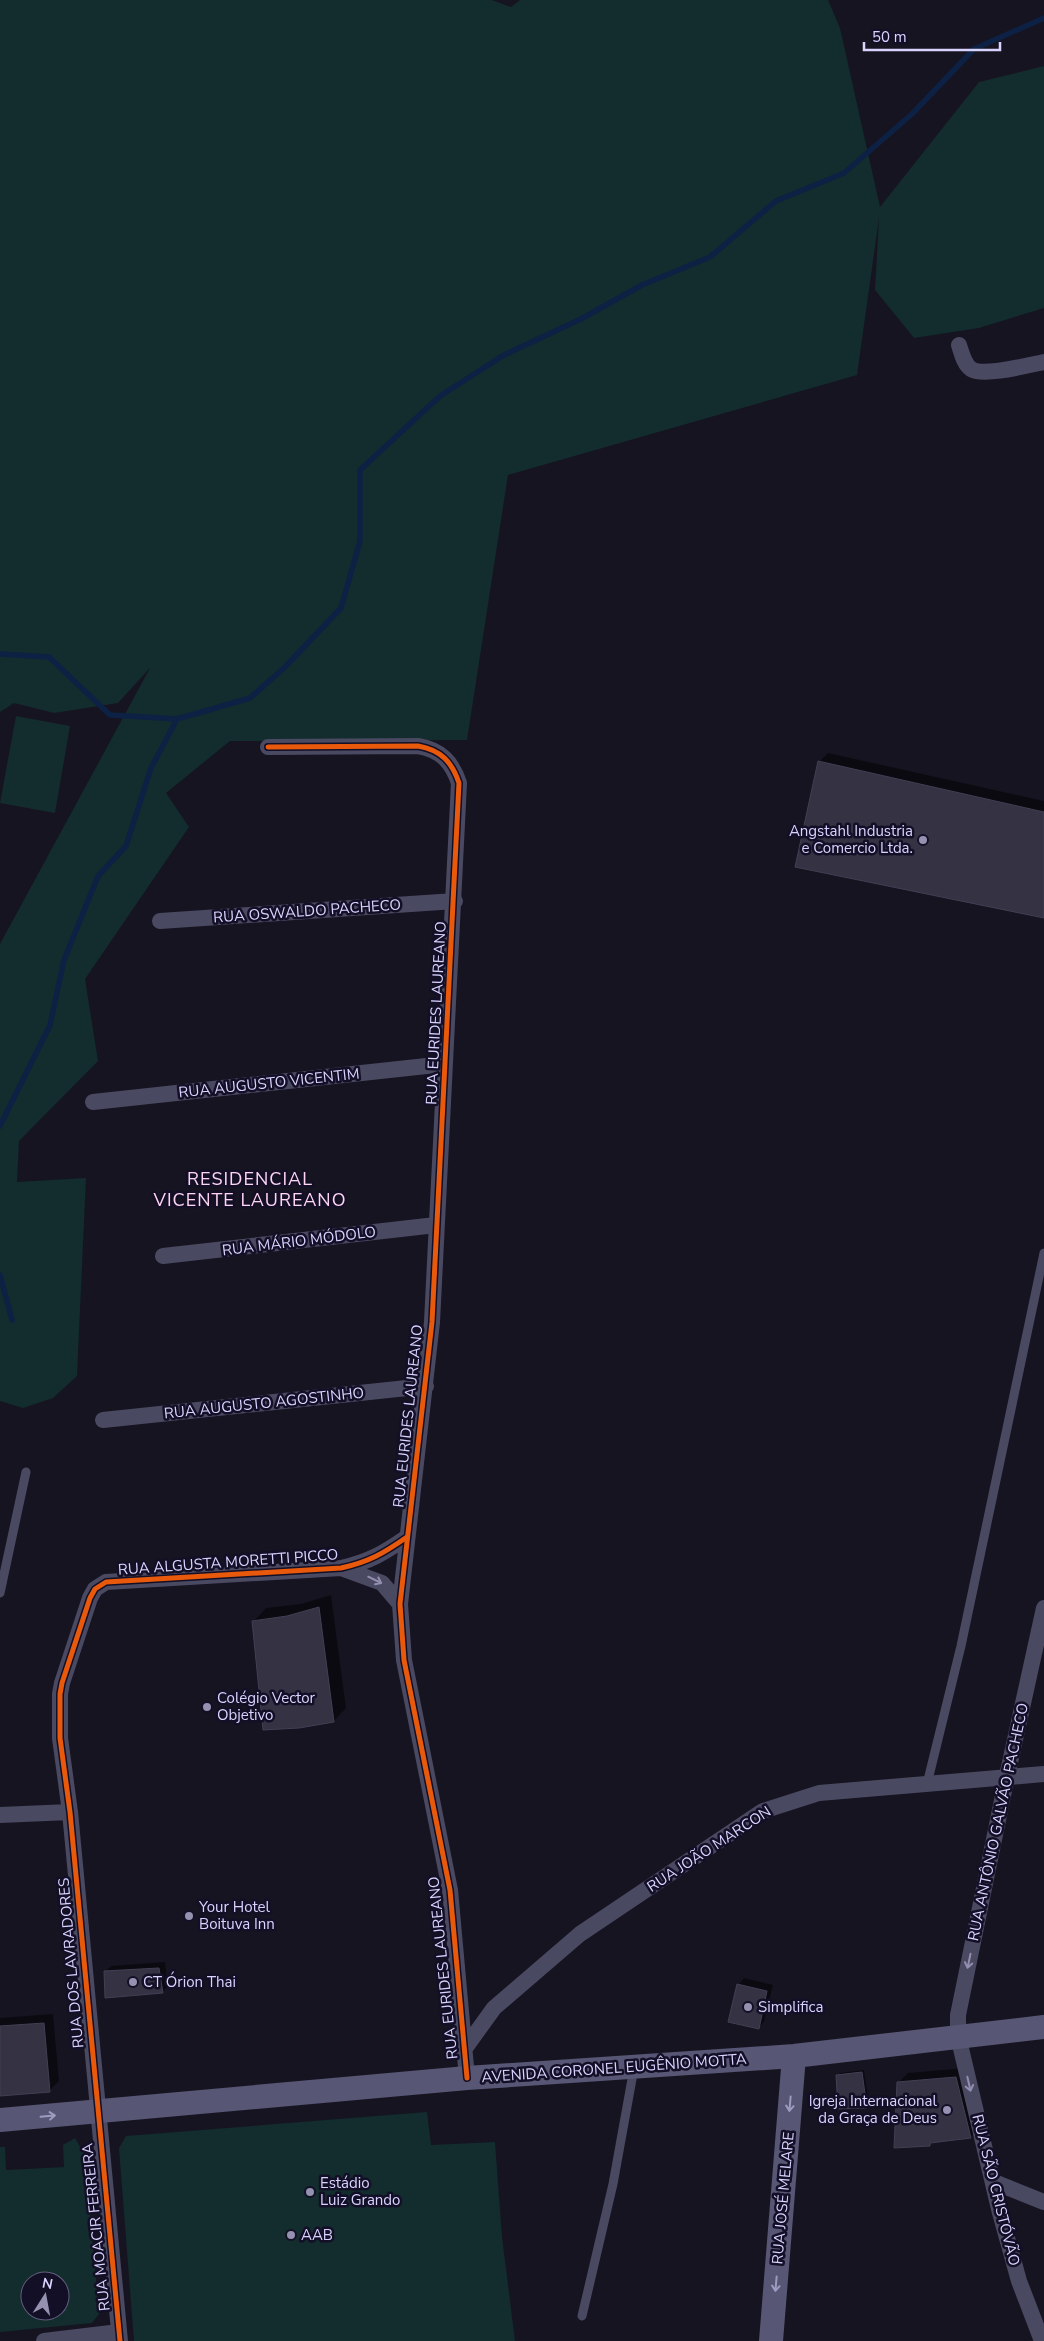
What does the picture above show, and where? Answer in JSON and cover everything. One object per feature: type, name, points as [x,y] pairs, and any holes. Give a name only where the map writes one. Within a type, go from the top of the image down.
[{"type":"main road","name":"AVENIDA CORONEL EUGÊNIO MOTTA","points":[[0,2120],[467,2078],[634,2065],[794,2056],[1044,2027]]},
{"type":"main road","name":"RUA JOSÉ MELARE","points":[[771,2341],[794,2056]]},
{"type":"street","points":[[959,345],[970,368],[981,372],[1044,362]]},
{"type":"street","name":"RUA EURIDES LAUREANO","points":[[268,747],[410,744],[436,750],[454,769],[459,784],[455,900],[432,1322],[400,1604],[404,1660],[450,1890],[467,2078]]},
{"type":"street","name":"RUA OSWALDO PACHECO","points":[[160,921],[455,900]]},
{"type":"street","name":"RUA AUGUSTO VICENTIM","points":[[93,1102],[445,1064]]},
{"type":"street","name":"RUA MÁRIO MÓDOLO","points":[[163,1256],[436,1225]]},
{"type":"street","name":"RUA AUGUSTO AGOSTINHO","points":[[103,1420],[426,1386]]},
{"type":"street","name":"RUA ALGUSTA MORETTI PICCO","points":[[70,1812],[60,1738],[61,1688],[90,1598],[98,1586],[106,1582],[341,1568],[381,1555],[407,1537]]},
{"type":"street","name":"RUA ALGUSTA MORETTI PICCO","points":[[341,1568],[382,1583],[400,1604]]},
{"type":"street","name":"RUA ANTÔNIO GALVÃO PACHECO","points":[[958,2036],[958,2015],[1044,1608]]},
{"type":"street","name":"RUA JOÃO MARCON","points":[[463,2050],[494,2008],[580,1934],[760,1813],[819,1793],[1044,1774]]},
{"type":"street","points":[[0,1815],[70,1812]]},
{"type":"street","name":"RUA DOS LAVRADORES","points":[[70,1812],[97,2111]]},
{"type":"street","name":"RUA SÃO CRISTÓVÃO","points":[[958,2036],[999,2209],[1019,2281],[1042,2341]]},
{"type":"street","name":"RUA MOACIR FERREIRA","points":[[97,2111],[120,2337]]},
{"type":"street","points":[[994,2182],[1044,2202]]},
{"type":"street","points":[[44,2341],[120,2337]]},
{"type":"lane","points":[[927,1784],[961,1646],[1044,1253]]},
{"type":"lane","points":[[0,1593],[26,1472]]},
{"type":"lane","points":[[582,2316],[613,2184],[634,2065]]},
{"type":"green space","points":[[0,0],[492,0],[511,7],[520,0],[828,0],[840,28],[880,207],[979,82],[1044,66],[1044,308],[979,328],[914,338],[875,290],[879,218],[857,375],[508,475],[467,740],[230,741],[166,793],[189,827],[85,979],[98,1061],[19,1141],[17,1182],[86,1178],[77,1376],[53,1398],[23,1408],[0,1401],[0,944],[150,668],[118,703],[54,713],[14,703],[0,712]]},
{"type":"green space","points":[[16,716],[70,726],[55,813],[0,803]]},
{"type":"green space","name":"Estádio Luiz Grando","points":[[427,2112],[431,2145],[495,2142],[502,2237],[515,2341],[134,2341],[119,2148],[126,2136]]},
{"type":"green space","points":[[75,2138],[85,2155],[99,2314],[92,2323],[0,2332],[0,2147],[5,2147],[6,2170],[64,2167],[63,2145]]},
{"type":"building","name":"Angstahl Industria e Comercio Ltda.","points":[[818,761],[1044,812],[1044,918],[795,867]]},
{"type":"building","points":[[319,1607],[334,1722],[299,1728],[263,1730],[252,1621],[287,1616]]},
{"type":"building","name":"CT Órion Thai","points":[[159,1968],[163,1993],[105,1998],[104,1971]]},
{"type":"building","name":"Simplifica","points":[[737,1984],[767,1991],[759,2029],[728,2022]]},
{"type":"building","points":[[44,2023],[50,2092],[0,2096],[0,2026]]},
{"type":"building","points":[[862,2072],[867,2108],[838,2109],[836,2075]]},
{"type":"building","points":[[956,2077],[971,2138],[930,2143],[930,2146],[894,2148],[897,2082]]},
{"type":"waterway","points":[[0,654],[49,657],[110,715],[177,719],[250,698],[285,667],[341,608],[360,541],[360,470],[440,396],[504,355],[581,319],[642,285],[710,257],[776,201],[844,173],[912,114],[974,49],[1044,18]]},
{"type":"waterway","points":[[0,1126],[50,1025],[64,960],[98,876],[126,846],[151,768],[177,719]]},
{"type":"waterway","points":[[0,1275],[12,1320]]},
{"type":"cycle path","points":[[268,747],[418,746],[433,751],[444,758],[453,769],[459,783],[432,1322],[400,1604],[404,1660],[450,1890],[467,2078]]},
{"type":"cycle path","points":[[120,2341],[70,1812],[60,1738],[60,1694],[62,1683],[90,1598],[95,1589],[106,1582],[341,1568],[376,1556],[407,1537]]},
{"type":"place","name":"Angstahl Industria e Comercio Ltda.","points":[[923,840]]},
{"type":"place","name":"Colégio Vector Objetivo","points":[[207,1707]]},
{"type":"place","name":"Your Hotel Boituva Inn","points":[[189,1916]]},
{"type":"place","name":"CT Órion Thai","points":[[133,1982]]},
{"type":"place","name":"Simplifica","points":[[748,2007]]},
{"type":"place","name":"Igreja Internacional da Graça de Deus","points":[[947,2110]]},
{"type":"place","name":"Estádio Luiz Grando","points":[[310,2192]]},
{"type":"place","name":"AAB","points":[[291,2235]]},
{"type":"district","name":"RESIDENCIAL VICENTE LAUREANO","points":[[250,1189]]}]
